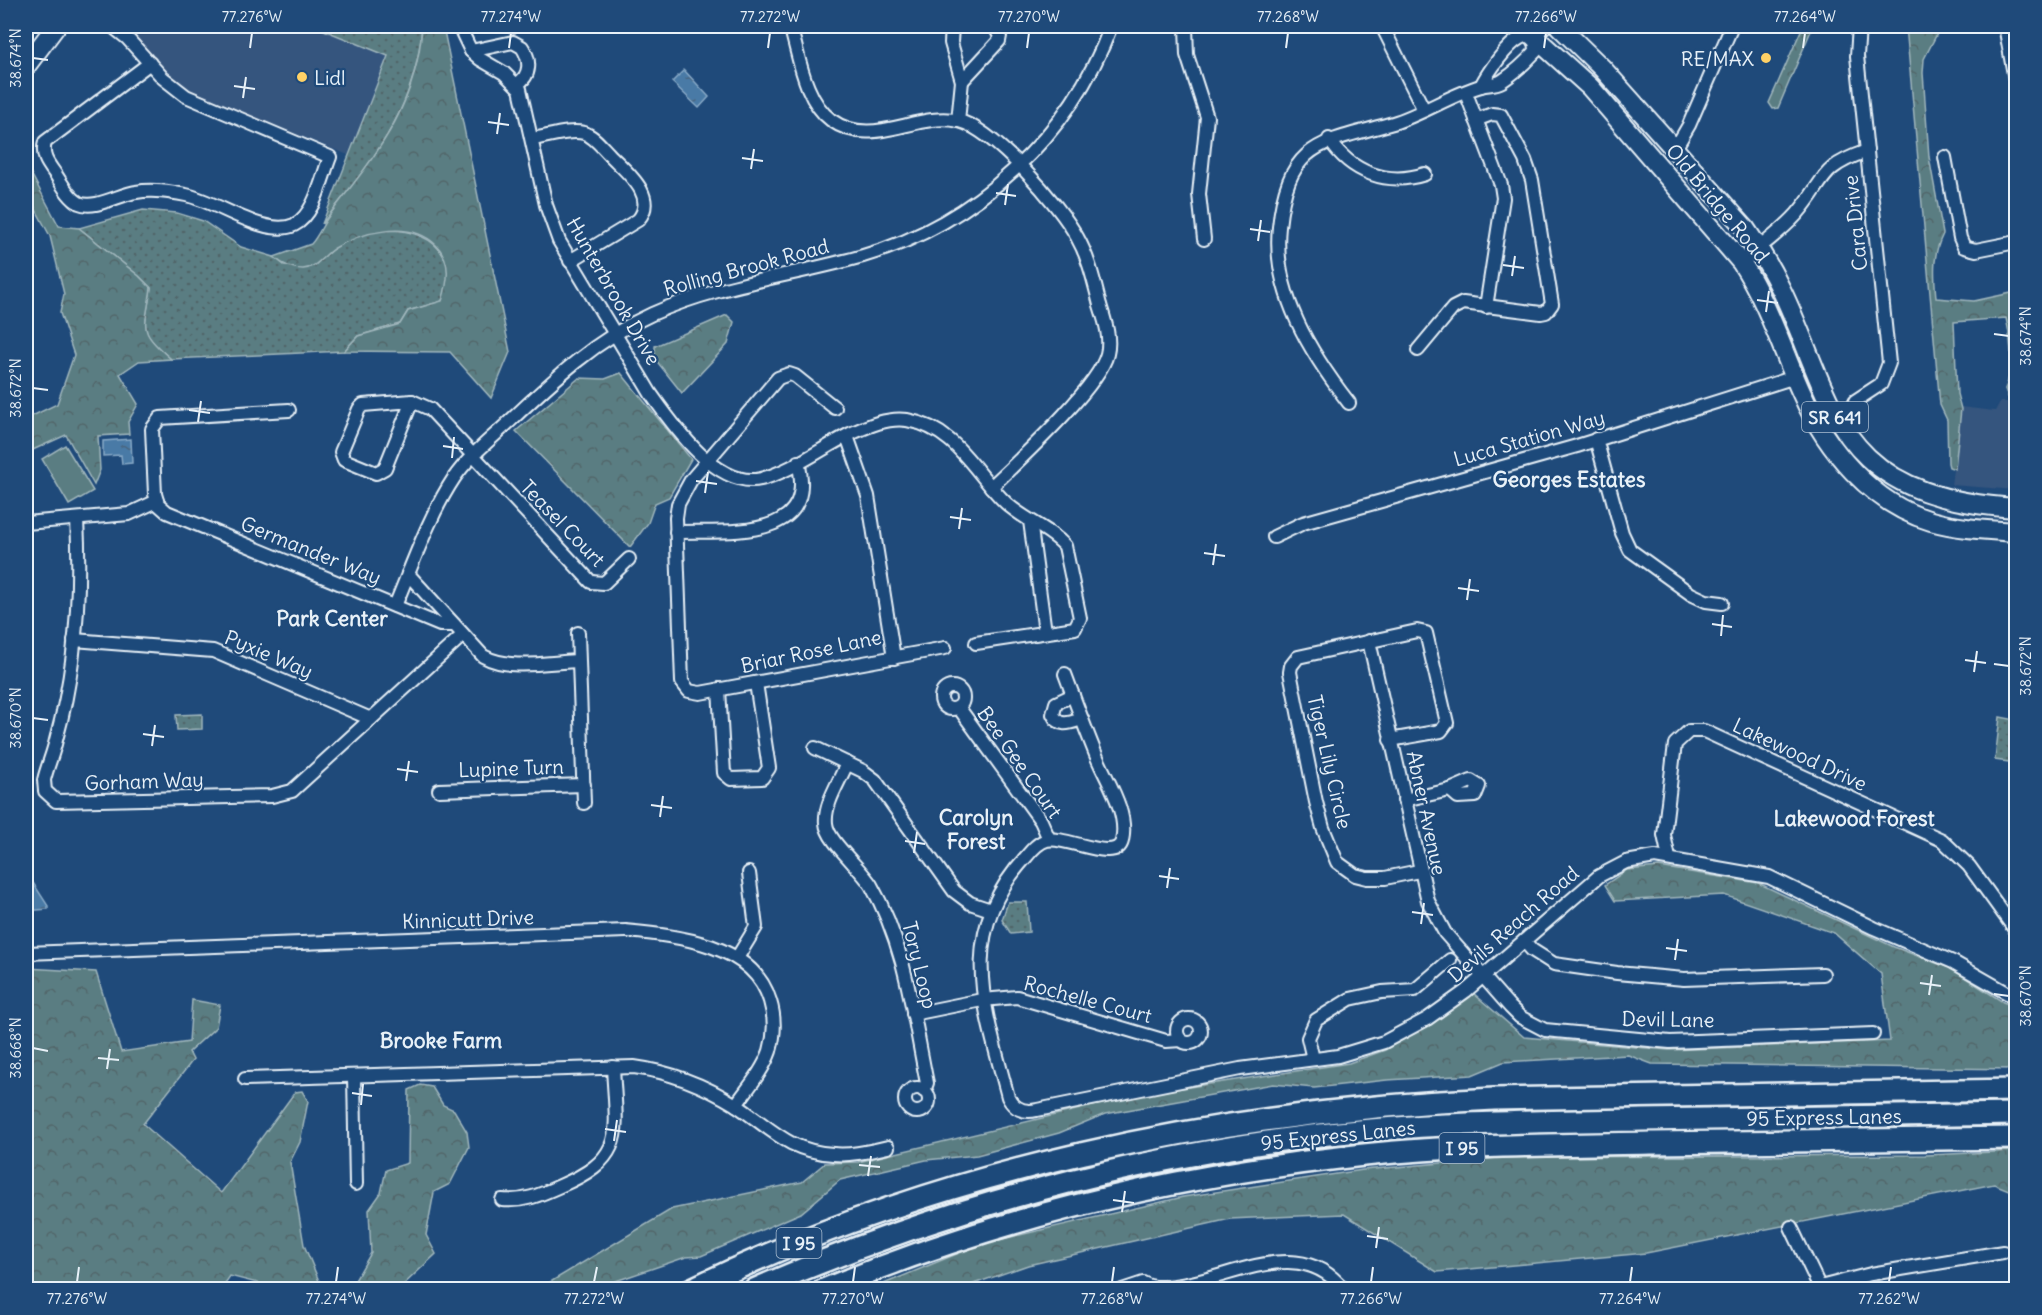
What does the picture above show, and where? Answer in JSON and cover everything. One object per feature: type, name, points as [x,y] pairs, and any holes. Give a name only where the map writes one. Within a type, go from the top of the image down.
[{"type":"highway","name":"I 95","points":[[690,1290],[806,1240],[964,1186],[1105,1148],[1257,1120],[1413,1103],[1494,1099],[2016,1090]]},
{"type":"highway","name":"95 Express Lanes","points":[[754,1290],[861,1246],[990,1203],[1130,1167],[1270,1142],[1425,1126],[1502,1122],[2016,1114]]},
{"type":"highway","name":"I 95","points":[[824,1290],[919,1252],[1056,1211],[1234,1172],[1349,1156],[1514,1145],[2016,1138]]},
{"type":"main road","points":[[26,66],[56,26]]},
{"type":"main road","name":"Old Bridge Road","points":[[1559,26],[1602,68],[1745,228],[1784,292],[1835,418],[1859,450],[1889,476],[1906,485],[1952,501],[1989,507],[2016,508]]},
{"type":"main road","name":"Old Bridge Road","points":[[1534,29],[1590,87],[1741,262],[1760,294],[1795,377],[1823,434],[1843,460],[1871,488],[1898,508],[1929,521],[2016,532]]},
{"type":"main road","points":[[1986,530],[1989,507]]},
{"type":"street","points":[[112,26],[186,96],[330,157],[305,218],[286,227],[269,226],[192,196],[165,191],[134,192],[91,205],[80,204],[72,198],[46,162],[43,149],[45,142],[150,63]]},
{"type":"street","points":[[459,26],[471,51],[517,84],[526,76],[529,68],[522,46],[513,42],[471,51]]},
{"type":"street","points":[[790,26],[810,91],[822,111],[831,120],[854,130],[867,132],[930,121],[958,121],[981,131],[993,140],[1054,203],[1077,237],[1086,256],[1106,324],[1108,353],[1095,378],[1031,448],[991,487]]},
{"type":"street","points":[[952,26],[951,43],[962,81],[958,121]]},
{"type":"street","points":[[962,81],[999,41],[1000,36],[994,26]]},
{"type":"street","name":"Rolling Brook Road","points":[[395,606],[442,498],[473,455],[554,379],[615,334],[651,314],[723,290],[864,256],[898,244],[952,217],[1019,166],[1053,128],[1078,94],[1095,64],[1111,26]]},
{"type":"street","points":[[1186,26],[1187,56],[1207,117],[1199,185],[1204,239]]},
{"type":"street","points":[[1382,26],[1424,110]]},
{"type":"street","points":[[1675,149],[1689,125],[1732,26]]},
{"type":"street","name":"Cara Drive","points":[[1854,401],[1881,384],[1889,363],[1856,48],[1859,26]]},
{"type":"street","points":[[2006,26],[2016,85]]},
{"type":"street","points":[[1349,403],[1314,354],[1282,277],[1278,257],[1278,234],[1284,195],[1295,168],[1311,150],[1329,140],[1399,121],[1481,86],[1501,82],[1536,51],[1534,29],[1494,64],[1481,86]]},
{"type":"street","name":"Hunterbrook Drive","points":[[517,84],[523,96],[546,205],[570,261],[668,418],[707,460],[731,477],[754,480],[776,474],[798,462]]},
{"type":"street","points":[[1466,93],[1501,185],[1503,198],[1486,306]]},
{"type":"street","points":[[1418,350],[1456,306],[1471,303],[1541,313],[1546,312],[1552,304],[1537,201],[1525,160],[1501,115],[1492,114],[1476,120]]},
{"type":"street","points":[[532,139],[577,132],[590,136],[636,182],[644,199],[645,210],[638,220],[570,261]]},
{"type":"street","points":[[1329,140],[1345,159],[1370,174],[1398,180],[1425,174]]},
{"type":"street","points":[[1741,262],[1797,213],[1826,172],[1845,159],[1867,151]]},
{"type":"street","points":[[1946,157],[1960,238],[1964,247],[1976,250],[2016,242]]},
{"type":"street","points":[[835,408],[799,378],[783,375],[778,378],[683,491],[678,504],[676,532],[760,529],[778,523],[792,511],[798,501],[801,480],[798,462],[864,427],[892,420],[919,423],[947,436],[962,450],[1006,503],[1065,546],[1080,618],[1075,628],[976,643]]},
{"type":"street","name":"Luca Station Way","points":[[1274,537],[1303,522],[1596,439],[1795,377]]},
{"type":"street","points":[[412,400],[385,468],[376,473],[344,460],[341,452],[359,409],[363,405],[412,400]]},
{"type":"street","name":"Teasel Court","points":[[412,400],[430,409],[591,582],[604,583],[629,559]]},
{"type":"street","points":[[26,523],[129,514],[157,501],[152,432],[160,418],[289,410]]},
{"type":"street","name":"Briar Rose Lane","points":[[676,532],[680,662],[682,682],[689,691],[700,693],[894,658],[868,496],[847,436]]},
{"type":"street","points":[[1596,439],[1622,533],[1630,550],[1691,594],[1706,601],[1722,603]]},
{"type":"street","name":"Germander Way","points":[[157,501],[167,512],[440,625],[454,625]]},
{"type":"street","name":"Gorham Way","points":[[77,519],[79,583],[74,640],[63,710],[44,780],[45,791],[56,801],[282,795],[301,785],[464,635]]},
{"type":"street","points":[[1030,521],[1045,632]]},
{"type":"street","points":[[408,574],[483,656],[499,663],[578,661]]},
{"type":"street","name":"Tiger Lily Circle","points":[[1390,740],[1440,731],[1447,723],[1448,718],[1426,633],[1417,631],[1298,657],[1291,666],[1316,802],[1329,845],[1337,862],[1354,875],[1378,879],[1419,870]]},
{"type":"street","name":"Lupine Turn","points":[[578,633],[584,803]]},
{"type":"street","name":"Pyxie Way","points":[[74,640],[213,651],[371,719]]},
{"type":"street","name":"Abner Avenue","points":[[1369,641],[1419,870],[1435,917],[1445,933],[1484,977]]},
{"type":"street","points":[[894,658],[945,648]]},
{"type":"street","points":[[982,1000],[983,947],[991,910],[1018,866],[1034,848],[1048,839],[1110,851],[1119,847],[1122,842],[1119,809],[1065,674]]},
{"type":"street","points":[[719,689],[724,772],[731,779],[762,778],[769,768],[756,683]]},
{"type":"street","points":[[1073,695],[1056,703],[1053,714],[1057,721],[1065,724],[1082,719]]},
{"type":"street","name":"Bee Gee Court","points":[[958,708],[1041,821],[1048,839]]},
{"type":"street","name":"Lakewood Drive","points":[[1669,858],[1665,835],[1675,744],[1689,731],[1704,731],[1942,840],[1969,866],[2016,931]]},
{"type":"street","points":[[814,748],[869,776],[885,792],[954,891],[970,903],[991,910]]},
{"type":"street","name":"Tory Loop","points":[[847,763],[826,813],[827,830],[834,842],[860,869],[886,915],[902,960],[927,1083],[924,1091]]},
{"type":"street","name":"Lupine Turn","points":[[439,790],[584,785]]},
{"type":"street","points":[[1404,800],[1450,790]]},
{"type":"street","name":"Devils Reach Road","points":[[982,1000],[1008,1097],[1019,1109],[1032,1111],[1158,1084],[1361,1051],[1406,1032],[1484,977],[1524,940],[1607,871],[1640,858],[1669,858],[1772,878],[1874,928],[1953,962],[2016,998]]},
{"type":"street","points":[[737,958],[756,927],[749,873]]},
{"type":"street","name":"Kinnicutt Drive","points":[[26,953],[626,931],[678,939],[737,958],[762,983],[769,998],[774,1024],[773,1038],[766,1060],[736,1105]]},
{"type":"street","points":[[1524,940],[1538,954],[1554,964],[1617,974],[1684,979],[1823,974]]},
{"type":"street","points":[[1313,1059],[1308,1038],[1316,1020],[1350,999],[1382,992],[1415,990],[1450,960]]},
{"type":"street","name":"Devil Lane","points":[[1484,977],[1520,1017],[1556,1032],[1670,1042],[1873,1034]]},
{"type":"street","name":"Rochelle Court","points":[[913,1014],[982,1000],[1010,997],[1028,999],[1166,1041],[1181,1040]]},
{"type":"street","points":[[502,1200],[536,1197],[582,1177],[604,1160],[614,1140],[616,1129],[613,1067]]},
{"type":"street","points":[[245,1079],[613,1067],[650,1069],[678,1076],[736,1105],[781,1140],[799,1147],[846,1154],[888,1147]]},
{"type":"street","points":[[354,1076],[356,1184]]},
{"type":"street","points":[[1791,1227],[1821,1288],[1871,1274],[2003,1252]]},
{"type":"street","points":[[1122,1290],[1143,1283],[1151,1288],[1183,1285],[1288,1260],[1323,1270],[1344,1290]]},
{"type":"shaded area","points":[[122,26],[314,26],[388,55],[348,155],[193,92],[173,79]]},
{"type":"shaded area","points":[[2000,402],[2016,402],[2016,490],[1951,485],[1961,407],[1995,411]]},
{"type":"green space","points":[[314,26],[422,26],[411,84],[401,109],[374,156],[322,224],[388,56]]},
{"type":"green space","points":[[422,26],[443,26],[510,352],[491,398],[450,352],[344,351],[358,336],[400,324],[408,311],[442,301],[447,279],[447,265],[441,251],[425,237],[399,230],[371,233],[344,243],[333,249],[316,264],[303,269],[287,266],[274,257],[311,244],[379,148],[392,127],[412,80],[419,55]]},
{"type":"green space","points":[[1803,26],[1813,26],[1778,108],[1773,109],[1769,103]]},
{"type":"green space","points":[[1906,26],[1941,26],[1924,59],[1923,73],[1929,157],[1943,234],[1935,258],[1936,298],[1974,301],[2016,292],[2016,399],[2008,397],[2005,389],[2010,373],[2011,354],[2006,318],[1954,322],[1957,394],[1961,409],[1955,469],[1949,467],[1948,463],[1947,420],[1940,405]]},
{"type":"green space","points":[[26,164],[59,226],[79,228],[151,288],[146,328],[153,342],[171,359],[139,361],[120,374],[138,404],[128,422],[129,434],[98,436],[100,470],[94,485],[66,435],[26,453],[26,419],[57,404],[74,355],[60,313],[64,294],[50,236],[26,191]]},
{"type":"green space","points":[[143,210],[177,213],[203,221],[241,247],[274,257],[284,265],[314,266],[341,243],[367,233],[399,231],[414,234],[428,240],[439,249],[446,262],[448,284],[442,301],[408,311],[400,324],[358,336],[344,351],[171,359],[152,342],[146,328],[145,321],[151,288],[79,228]]},
{"type":"green space","points":[[727,315],[734,322],[728,344],[682,393],[655,359],[655,346]]},
{"type":"green space","points":[[621,373],[691,459],[669,497],[655,503],[648,523],[630,547],[516,431],[579,378],[605,379]]},
{"type":"green space","points":[[65,445],[93,491],[69,505],[42,459]]},
{"type":"green space","points":[[202,714],[202,729],[177,730],[176,715]]},
{"type":"green space","points":[[2000,717],[2016,720],[2016,763],[1995,760]]},
{"type":"green space","points":[[1659,867],[1758,883],[1894,947],[1952,969],[2003,1002],[2016,1007],[2016,1069],[1652,1064],[1628,1055],[1503,1062],[1472,1075],[1387,1080],[1314,1088],[1273,1084],[1105,1114],[1059,1133],[977,1155],[926,1160],[840,1180],[801,1213],[701,1256],[686,1257],[599,1289],[537,1290],[672,1209],[802,1182],[825,1163],[858,1162],[1143,1094],[1349,1063],[1385,1050],[1445,1015],[1473,993],[1524,1037],[1669,1050],[1890,1041],[1881,974],[1834,933],[1724,895],[1615,901],[1605,885],[1627,870]]},
{"type":"green space","points":[[1008,902],[1027,902],[1029,932],[1011,934],[1002,920]]},
{"type":"green space","points":[[26,968],[96,972],[121,1052],[189,1042],[192,1000],[220,1005],[216,1027],[189,1052],[193,1060],[143,1124],[221,1193],[295,1092],[302,1091],[308,1101],[300,1142],[290,1162],[304,1245],[319,1281],[328,1289],[281,1289],[230,1276],[221,1289],[26,1290]]},
{"type":"green space","points":[[420,1085],[432,1087],[443,1105],[454,1110],[467,1132],[469,1147],[450,1184],[434,1192],[426,1235],[436,1254],[399,1289],[350,1289],[371,1253],[369,1210],[381,1193],[386,1170],[408,1163],[409,1090]]},
{"type":"green space","points":[[2016,1151],[2016,1193],[1994,1184],[1646,1253],[1437,1272],[1344,1214],[1230,1219],[1028,1265],[959,1289],[869,1290],[981,1244],[1183,1197],[1363,1170],[1509,1157],[1926,1155]]},
{"type":"water","points":[[684,70],[709,97],[699,108],[672,82]]},
{"type":"water","points":[[131,439],[132,463],[122,464],[121,455],[103,456],[103,441]]},
{"type":"water","points":[[26,872],[48,906],[48,909],[26,911]]},
{"type":"place","name":"RE/MAX","points":[[1766,58]]},
{"type":"place","name":"Lidl","points":[[302,77]]},
{"type":"district","name":"Georges Estates","points":[[1569,479]]},
{"type":"district","name":"Park Center","points":[[332,618]]},
{"type":"district","name":"Lakewood Forest","points":[[1854,818]]},
{"type":"district","name":"Carolyn Forest","points":[[976,829]]},
{"type":"district","name":"Brooke Farm","points":[[441,1040]]}]
